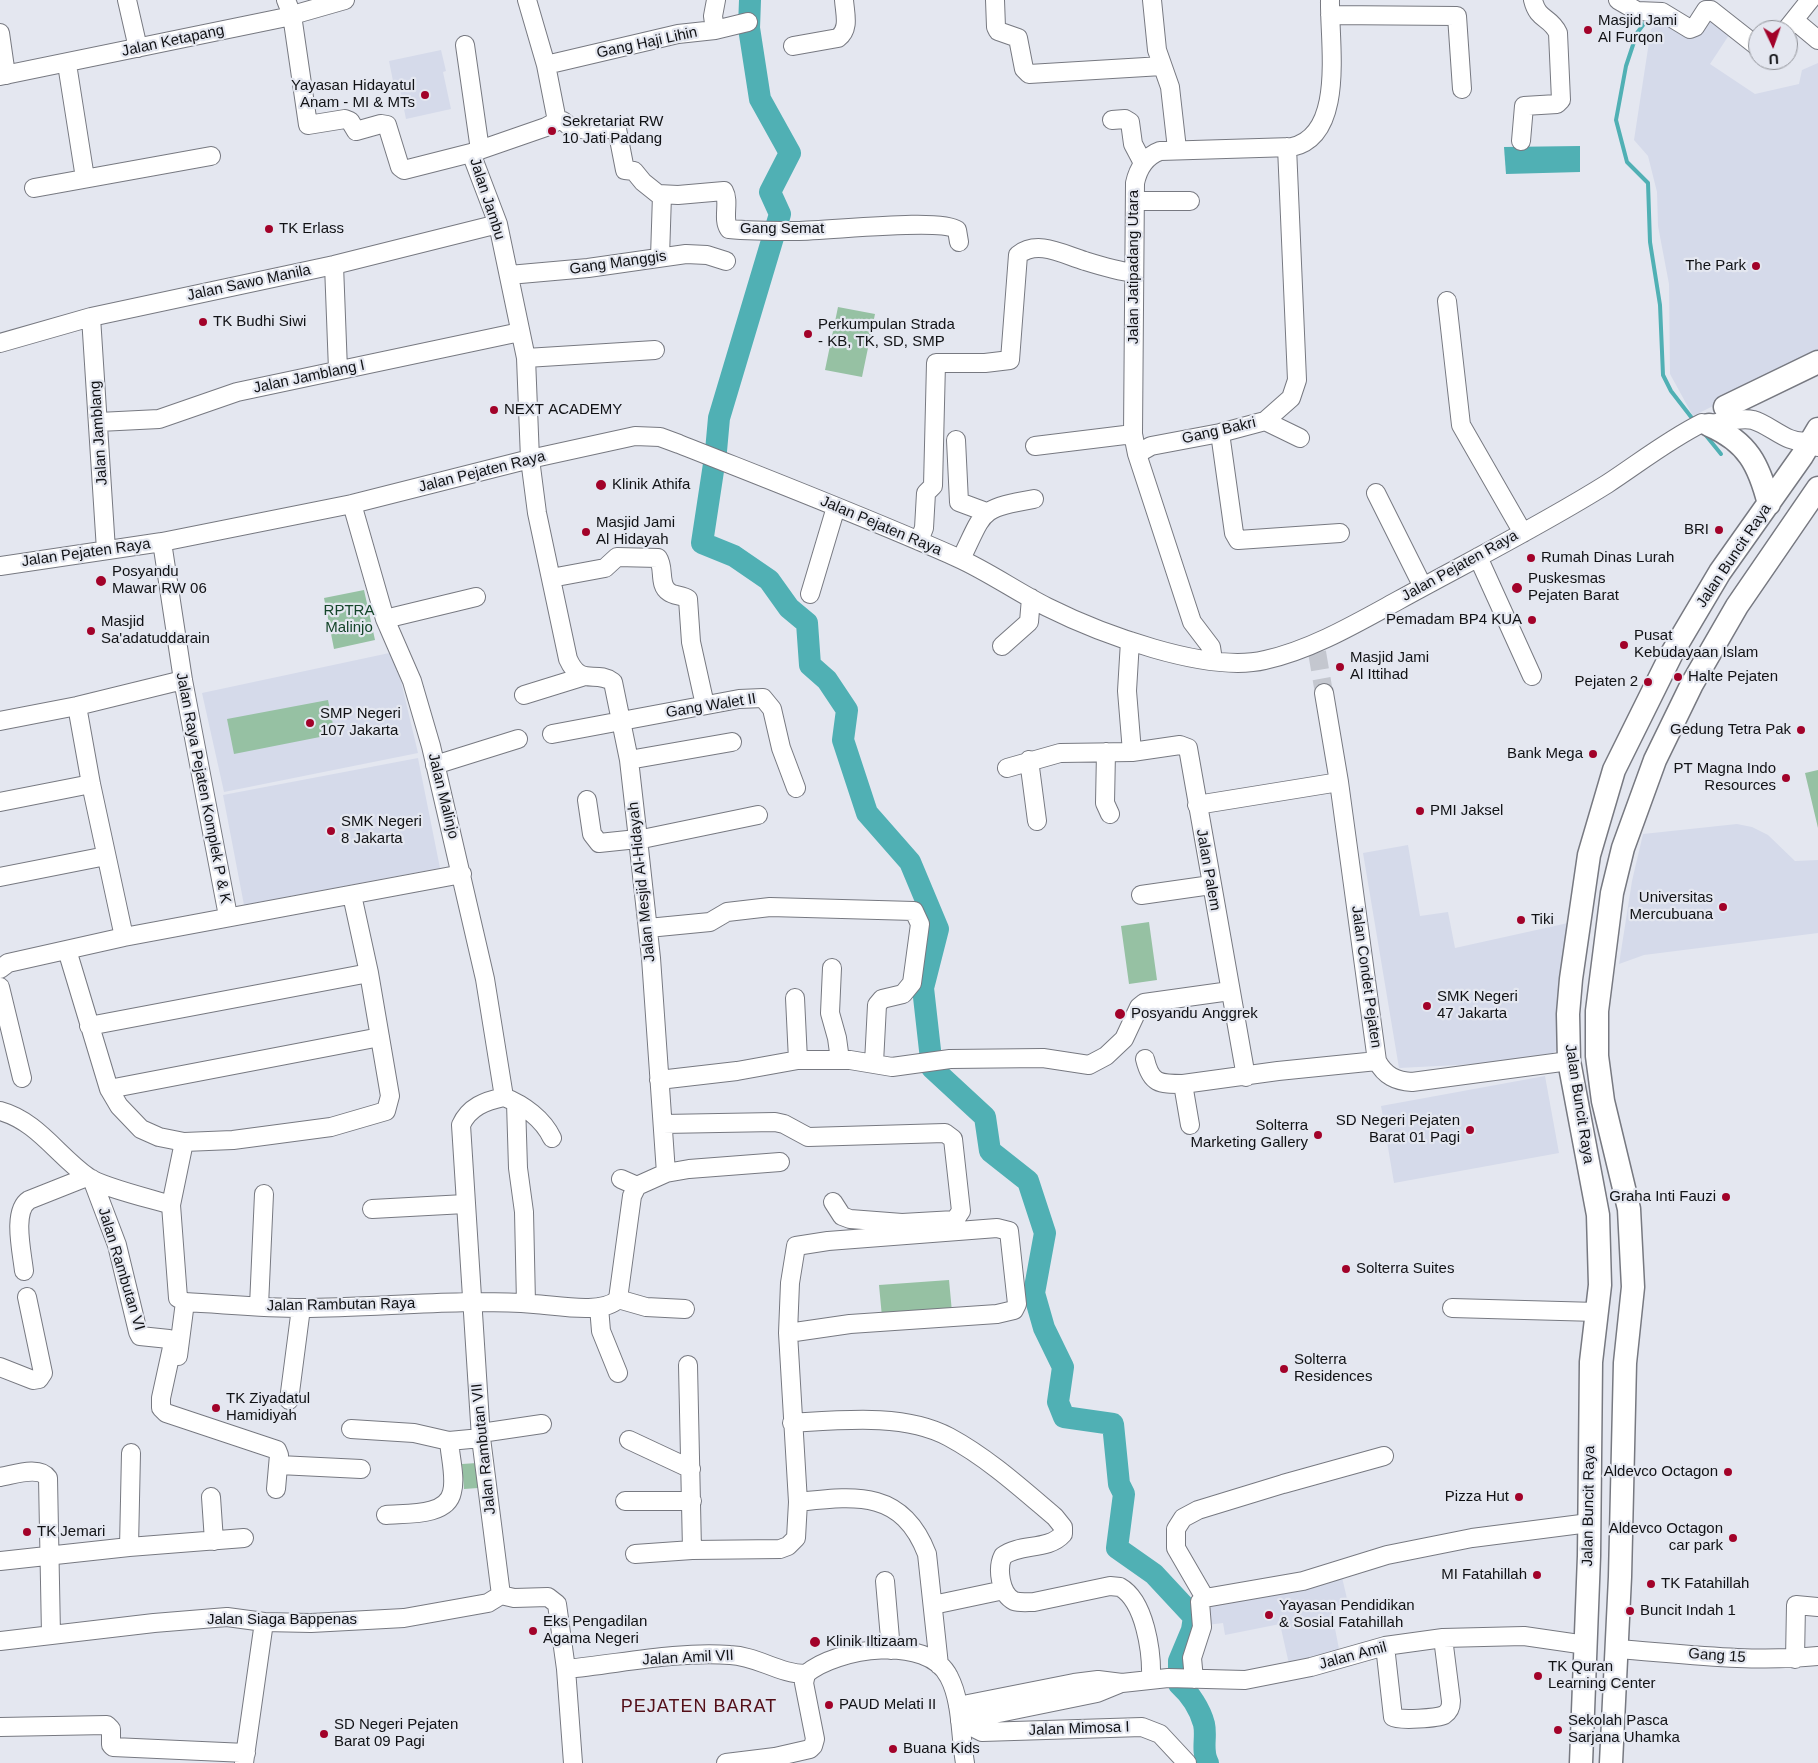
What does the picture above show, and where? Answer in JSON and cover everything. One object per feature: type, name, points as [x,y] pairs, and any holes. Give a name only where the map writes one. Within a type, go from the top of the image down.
[{"type":"main road","points":[[1725,406],[1818,362]]},
{"type":"main road","points":[[1706,424],[1733,437],[1748,453],[1763,482],[1766,508]]},
{"type":"main road","name":"Jalan Buncit Raya","points":[[1582,1763],[1589,1523],[1590,1362],[1600,1285],[1598,1215],[1569,1061],[1568,1014],[1571,979],[1589,855],[1614,770],[1635,725],[1686,628],[1720,572],[1813,440]]},
{"type":"main road","name":"Jalan Buncit Raya","points":[[1611,1763],[1617,1649],[1625,1363],[1632,1287],[1629,1210],[1610,1130],[1598,1067],[1597,1011],[1612,893],[1623,848],[1656,760],[1692,684],[1737,606],[1773,551],[1802,515],[1818,488]]},
{"type":"main road","points":[[1583,1136],[1598,1127],[1610,1130]]},
{"type":"street","points":[[127,0],[138,48]]},
{"type":"street","name":"Jalan Ketapang","points":[[3,76],[138,48],[289,7],[345,0]]},
{"type":"street","points":[[526,0],[546,65],[557,121],[563,121],[573,129],[617,129],[625,170],[634,171],[652,192],[662,195],[660,257]]},
{"type":"street","points":[[715,30],[713,16],[716,0]]},
{"type":"street","points":[[793,46],[838,38],[842,35],[846,24],[844,0]]},
{"type":"street","points":[[995,0],[996,27],[998,31],[1018,38],[1024,69],[1029,74],[1162,66]]},
{"type":"street","points":[[1152,0],[1157,50],[1170,86],[1177,149]]},
{"type":"street","points":[[1521,141],[1524,106],[1557,104],[1561,100],[1558,33],[1553,25],[1537,13],[1533,0]]},
{"type":"street","points":[[1618,0],[1637,11],[1662,12],[1690,29],[1695,27],[1706,10],[1711,10],[1748,39]]},
{"type":"street","points":[[1794,20],[1810,0]]},
{"type":"street","points":[[289,7],[308,125],[345,119],[350,121],[356,131],[383,124],[387,125],[400,167],[404,170],[476,151],[465,45]]},
{"type":"street","points":[[1112,120],[1125,119],[1130,122],[1133,144],[1143,164],[1155,152],[1177,149],[1286,147],[1296,146],[1310,140],[1316,134],[1325,118],[1330,88],[1330,8],[1457,16],[1462,89]]},
{"type":"street","name":"Gang Haji Lihin","points":[[546,65],[678,34],[715,30],[748,22]]},
{"type":"street","points":[[1798,29],[1818,40]]},
{"type":"street","points":[[0,33],[3,76]]},
{"type":"street","points":[[67,64],[85,178]]},
{"type":"street","name":"Jalan Jambu","points":[[530,459],[526,358],[498,224],[476,151],[557,121]]},
{"type":"street","points":[[1265,421],[1291,398],[1297,380],[1286,147]]},
{"type":"street","points":[[34,188],[211,156]]},
{"type":"street","name":"Jalan Jatipadang Utara","points":[[1143,164],[1134,183],[1133,434],[1137,454],[1192,622],[1211,647],[1213,660]]},
{"type":"street","name":"Gang Semat","points":[[662,195],[723,191],[726,197],[728,228],[794,231],[944,225],[957,230],[959,242]]},
{"type":"street","points":[[1135,201],[1190,201]]},
{"type":"street","name":"Jalan Sawo Manila","points":[[0,343],[91,317],[334,265],[498,224]]},
{"type":"street","points":[[919,541],[924,528],[926,494],[933,486],[936,363],[985,364],[1010,360],[1018,255],[1028,250],[1047,248],[1092,263],[1134,273]]},
{"type":"street","name":"Gang Manggis","points":[[509,275],[588,268],[660,257],[698,254],[726,261]]},
{"type":"street","points":[[334,265],[338,370]]},
{"type":"street","points":[[1447,301],[1461,425],[1523,532]]},
{"type":"street","name":"Jalan Jamblang","points":[[91,317],[106,550]]},
{"type":"street","name":"Jalan Jamblang I","points":[[99,422],[159,419],[238,392],[520,332]]},
{"type":"street","points":[[526,358],[655,350]]},
{"type":"street","points":[[1725,406],[1759,410],[1805,433],[1813,440]]},
{"type":"street","name":"Jalan Pejaten Raya","points":[[1706,424],[1703,414],[1725,406]]},
{"type":"street","name":"Jalan Pejaten Raya","points":[[0,566],[162,542],[352,504],[530,459],[648,435],[660,437],[726,462],[919,541],[961,559],[1055,610],[1130,641],[1185,655],[1233,663],[1265,660],[1316,647],[1606,484],[1681,434],[1706,424],[1731,419],[1750,420],[1798,443],[1813,440]]},
{"type":"street","name":"Gang Bakri","points":[[1137,454],[1151,446],[1220,433],[1265,421],[1300,438]]},
{"type":"street","points":[[1220,433],[1234,533],[1238,540],[1340,532]]},
{"type":"street","points":[[1035,446],[1133,434]]},
{"type":"street","points":[[956,440],[958,502],[986,512]]},
{"type":"street","points":[[530,459],[537,513],[568,659],[576,673],[582,677]]},
{"type":"street","points":[[1376,493],[1422,587]]},
{"type":"street","points":[[961,559],[977,523],[986,512],[999,505],[1034,499]]},
{"type":"street","name":"Jalan Malinjo","points":[[352,504],[385,620],[412,681],[462,874],[485,979],[510,1100],[524,1212],[526,1303]]},
{"type":"street","points":[[810,594],[836,507]]},
{"type":"street","name":"Jalan Raya Pejaten Komplek P & K","points":[[162,542],[183,680],[228,916]]},
{"type":"street","points":[[551,578],[605,568],[617,557],[658,558],[661,562],[663,584],[667,592],[688,599],[691,642],[705,705]]},
{"type":"street","points":[[1478,557],[1532,676]]},
{"type":"street","points":[[385,620],[476,597]]},
{"type":"street","points":[[1002,646],[1029,622],[1031,598]]},
{"type":"street","name":"Jalan Jatipadang Utara","points":[[1185,655],[1190,641],[1192,622]]},
{"type":"street","points":[[1007,768],[1060,753],[1132,752],[1126,691],[1130,641]]},
{"type":"street","points":[[524,695],[582,677]]},
{"type":"street","name":"Jalan Mesjid Al-Hidayah","points":[[582,677],[611,681],[622,720],[629,760],[648,928],[666,1173]]},
{"type":"street","points":[[0,720],[77,706],[183,680]]},
{"type":"street","name":"Jalan Condet Pejaten","points":[[1324,693],[1339,782],[1377,1061],[1391,1077],[1400,1081],[1412,1082],[1569,1061]]},
{"type":"street","name":"Gang Walet II","points":[[552,734],[705,705],[763,698],[768,702],[778,725],[788,771],[796,788]]},
{"type":"street","points":[[77,706],[91,784],[124,936]]},
{"type":"street","points":[[435,765],[518,739]]},
{"type":"street","points":[[629,760],[732,742]]},
{"type":"street","name":"Jalan Palem","points":[[1132,752],[1187,746],[1191,754],[1197,805],[1246,1077]]},
{"type":"street","points":[[1106,752],[1105,803],[1110,814]]},
{"type":"street","points":[[1030,760],[1037,821]]},
{"type":"street","points":[[1197,805],[1339,782]]},
{"type":"street","points":[[0,802],[91,784]]},
{"type":"street","points":[[587,800],[592,834],[596,841],[604,843],[638,839],[758,815]]},
{"type":"street","points":[[0,878],[106,856]]},
{"type":"street","points":[[0,970],[8,963],[124,936],[462,874]]},
{"type":"street","points":[[1140,894],[1211,885]]},
{"type":"street","points":[[67,950],[109,1089],[119,1106],[141,1130],[159,1137],[184,1142],[233,1140],[331,1128],[386,1111],[390,1096],[369,973],[352,895]]},
{"type":"street","points":[[648,928],[710,922],[727,912],[770,907],[914,911],[920,924],[912,983],[903,994],[879,1002],[876,1013],[874,1063]]},
{"type":"street","points":[[832,968],[830,1013],[837,1038],[840,1060]]},
{"type":"street","points":[[89,1026],[369,973]]},
{"type":"street","points":[[0,987],[22,1078]]},
{"type":"street","points":[[659,1080],[737,1071],[798,1060],[840,1060],[892,1066],[950,1059],[1043,1058],[1084,1065],[1094,1064],[1124,1039],[1139,1008],[1144,1004],[1230,991]]},
{"type":"street","points":[[795,998],[798,1060]]},
{"type":"street","points":[[109,1089],[380,1037]]},
{"type":"street","points":[[1145,1059],[1149,1075],[1155,1080],[1165,1083],[1184,1084],[1246,1077],[1278,1070],[1377,1061]]},
{"type":"street","points":[[1184,1084],[1190,1125]]},
{"type":"street","points":[[510,1100],[540,1120],[552,1138]]},
{"type":"street","name":"Jalan Rambutan VII","points":[[501,1595],[481,1436],[461,1125],[466,1114],[475,1107],[510,1100]]},
{"type":"street","points":[[0,1111],[18,1118],[34,1129],[90,1178],[171,1205]]},
{"type":"street","points":[[663,1124],[775,1122],[784,1124],[799,1134],[808,1137],[945,1134],[953,1140],[962,1211],[955,1220],[902,1223],[850,1219],[842,1216],[833,1202]]},
{"type":"street","points":[[177,1367],[185,1302],[178,1298],[175,1288],[171,1205],[184,1142]]},
{"type":"street","points":[[618,1373],[601,1331],[599,1307],[614,1303],[618,1298],[632,1196],[629,1182],[689,1169],[780,1162]]},
{"type":"street","points":[[24,1271],[20,1220],[22,1206],[29,1200],[90,1178]]},
{"type":"street","name":"Jalan Rambutan VI","points":[[90,1178],[117,1245],[140,1336],[169,1338],[173,1343],[160,1398],[162,1408],[166,1412],[277,1450],[279,1465]]},
{"type":"street","points":[[259,1306],[264,1194]]},
{"type":"street","points":[[372,1209],[465,1204]]},
{"type":"street","points":[[635,1554],[692,1550],[780,1549],[788,1546],[796,1538],[798,1531],[798,1502],[788,1333],[791,1275],[794,1250],[798,1246],[997,1228],[1009,1231],[1017,1304],[1014,1310],[997,1314],[850,1324],[788,1333]]},
{"type":"street","points":[[0,1367],[34,1380],[39,1378],[42,1373],[27,1296]]},
{"type":"street","points":[[618,1298],[646,1307],[685,1309]]},
{"type":"street","name":"Jalan Rambutan Raya","points":[[185,1302],[301,1308],[471,1303],[526,1303],[599,1307]]},
{"type":"street","points":[[290,1400],[301,1308]]},
{"type":"street","points":[[1452,1308],[1597,1312]]},
{"type":"street","points":[[688,1365],[692,1550]]},
{"type":"street","points":[[792,1423],[857,1419],[899,1422],[926,1429],[955,1440],[1025,1492],[1055,1517],[1063,1528],[1062,1534],[1052,1542],[1012,1551],[1003,1556],[1000,1568],[1004,1590],[1010,1598],[1022,1603],[1110,1586],[1124,1589],[1135,1603],[1160,1678]]},
{"type":"street","points":[[351,1429],[407,1432],[449,1441],[542,1424]]},
{"type":"street","points":[[629,1440],[691,1469]]},
{"type":"street","points":[[386,1515],[428,1511],[440,1508],[446,1504],[453,1492],[449,1441]]},
{"type":"street","points":[[129,1547],[131,1453]]},
{"type":"street","points":[[1205,1598],[1176,1548],[1176,1529],[1183,1518],[1198,1510],[1384,1456]]},
{"type":"street","points":[[276,1489],[279,1465],[361,1469]]},
{"type":"street","points":[[0,1477],[36,1471],[48,1478],[51,1635]]},
{"type":"street","points":[[798,1502],[849,1496],[873,1499],[895,1510],[907,1520],[922,1540],[927,1554],[939,1665]]},
{"type":"street","points":[[211,1497],[214,1541]]},
{"type":"street","points":[[626,1500],[692,1502]]},
{"type":"street","points":[[1191,1679],[1192,1658],[1202,1627],[1200,1602],[1205,1598],[1303,1581],[1387,1555],[1472,1538],[1589,1523]]},
{"type":"street","points":[[0,1561],[129,1547],[244,1538]]},
{"type":"street","points":[[885,1581],[891,1650]]},
{"type":"street","points":[[933,1605],[1004,1590]]},
{"type":"street","points":[[501,1595],[514,1598],[548,1597],[557,1604],[566,1669],[573,1763]]},
{"type":"street","name":"Jalan Siaga Bappenas","points":[[0,1642],[154,1623],[227,1617],[264,1622],[311,1623],[404,1618],[488,1603],[501,1595]]},
{"type":"street","points":[[1795,1659],[1796,1605],[1818,1607]]},
{"type":"street","points":[[0,1727],[107,1725],[111,1730],[111,1745],[114,1747],[245,1758],[264,1622]]},
{"type":"street","name":"Jalan Amil","points":[[959,1713],[979,1717],[1097,1693],[1122,1682],[1160,1678],[1245,1680],[1268,1677],[1385,1646],[1443,1638],[1524,1636],[1586,1645]]},
{"type":"street","points":[[1385,1646],[1393,1717],[1400,1719],[1443,1716],[1450,1710],[1451,1701],[1443,1638]]},
{"type":"street","name":"Gang 15","points":[[1617,1649],[1739,1659],[1795,1659],[1818,1656]]},
{"type":"street","points":[[726,1763],[782,1756],[806,1751],[814,1746],[815,1739],[804,1683],[806,1674],[819,1665],[859,1652],[891,1650],[923,1655],[939,1665],[949,1676],[959,1713],[966,1763]]},
{"type":"street","name":"Jalan Amil VII","points":[[566,1669],[659,1658],[728,1654],[747,1656],[792,1674],[806,1674]]},
{"type":"street","points":[[966,1763],[979,1717]]},
{"type":"street","name":"Jalan Mimosa I","points":[[979,1717],[1142,1727],[1160,1734],[1187,1763]]},
{"type":"shaded area","points":[[1708,12],[1733,29],[1710,64],[1755,94],[1799,84],[1802,70],[1818,63],[1818,354],[1693,416],[1670,374],[1669,284],[1658,226],[1657,192],[1648,156],[1634,140],[1651,29],[1667,20],[1686,31]]},
{"type":"shaded area","name":"Yayasan Hidayatul Anam - MI & MTs","points":[[441,50],[446,71],[443,72],[451,109],[406,119],[398,80],[393,81],[389,61]]},
{"type":"shaded area","name":"SMP Negeri 107 Jakarta","points":[[394,652],[418,753],[224,792],[202,693]]},
{"type":"shaded area","name":"SMK Negeri 8 Jakarta","points":[[418,758],[440,868],[244,905],[223,795]]},
{"type":"shaded area","name":"Universitas Mercubuana","points":[[1737,824],[1752,827],[1768,835],[1795,861],[1818,860],[1818,933],[1644,955],[1619,964],[1632,881],[1643,834]]},
{"type":"shaded area","points":[[1408,845],[1420,916],[1448,912],[1455,948],[1568,923],[1558,1049],[1549,1056],[1477,1064],[1399,1068],[1363,853]]},
{"type":"shaded area","name":"SD Negeri Pejaten Barat 01 Pagi","points":[[1545,1076],[1559,1153],[1394,1183],[1381,1106]]},
{"type":"shaded area","name":"Yayasan Pendidikan & Sosial Fatahillah","points":[[1341,1573],[1348,1603],[1331,1608],[1339,1649],[1289,1664],[1280,1624],[1225,1635],[1223,1623],[1207,1625],[1202,1602]]},
{"type":"green space","points":[[838,307],[875,314],[862,377],[825,370]]},
{"type":"green space","name":"RPTRA Malinjo","points":[[364,590],[375,640],[334,649],[324,598]]},
{"type":"green space","points":[[328,700],[335,734],[234,754],[227,719]]},
{"type":"green space","points":[[1818,770],[1818,828],[1805,773]]},
{"type":"green space","points":[[1149,922],[1157,980],[1129,984],[1121,926]]},
{"type":"green space","points":[[949,1280],[952,1312],[882,1317],[879,1285]]},
{"type":"green space","points":[[477,1463],[478,1488],[464,1489],[462,1464]]},
{"type":"water","points":[[1580,146],[1580,172],[1506,174],[1504,147]]},
{"type":"waterway","points":[[750,0],[749,28],[760,99],[790,153],[770,192],[780,214],[719,418],[702,543],[734,556],[769,580],[789,608],[807,623],[810,665],[827,680],[847,710],[843,740],[867,813],[910,862],[938,929],[923,988],[932,1068],[985,1117],[990,1151],[1028,1181],[1045,1233],[1034,1293],[1044,1328],[1063,1367],[1058,1402],[1064,1417],[1113,1424],[1119,1484],[1124,1494],[1117,1548],[1154,1574],[1194,1617],[1192,1630],[1179,1661],[1179,1684],[1194,1702],[1202,1718],[1205,1729],[1204,1749],[1208,1763]]},
{"type":"waterway","points":[[1649,17],[1637,33],[1626,66],[1616,120],[1627,162],[1648,183],[1650,242],[1660,305],[1663,375],[1671,391],[1695,422]]},
{"type":"waterway","points":[[1704,433],[1721,454]]},
{"type":"tunnel","points":[[1317,652],[1324,693]]},
{"type":"place","name":"Masjid Jami Al Furqon","points":[[1588,30]]},
{"type":"place","name":"Yayasan Hidayatul Anam - MI & MTs","points":[[425,95]]},
{"type":"place","name":"Sekretariat RW 10 Jati Padang","points":[[552,131]]},
{"type":"place","name":"TK Erlass","points":[[269,229]]},
{"type":"place","name":"The Park","points":[[1756,266]]},
{"type":"place","name":"TK Budhi Siwi","points":[[203,322]]},
{"type":"place","name":"Perkumpulan Strada - KB, TK, SD, SMP","points":[[808,334]]},
{"type":"place","name":"NEXT ACADEMY","points":[[494,410]]},
{"type":"place","name":"Klinik Athifa","points":[[601,485]]},
{"type":"place","name":"BRI","points":[[1719,530]]},
{"type":"place","name":"Masjid Jami Al Hidayah","points":[[586,532]]},
{"type":"place","name":"Rumah Dinas Lurah","points":[[1531,558]]},
{"type":"place","name":"Posyandu Mawar RW 06","points":[[101,581]]},
{"type":"place","name":"Puskesmas Pejaten Barat","points":[[1517,588]]},
{"type":"place","name":"Pemadam BP4 KUA","points":[[1532,620]]},
{"type":"place","name":"Masjid Sa'adatuddarain","points":[[91,631]]},
{"type":"place","name":"Pusat Kebudayaan Islam","points":[[1624,645]]},
{"type":"place","name":"Masjid Jami Al Ittihad","points":[[1340,667]]},
{"type":"place","name":"Halte Pejaten","points":[[1678,677]]},
{"type":"place","name":"Pejaten 2","points":[[1648,682]]},
{"type":"place","name":"SMP Negeri 107 Jakarta","points":[[310,723]]},
{"type":"place","name":"Gedung Tetra Pak","points":[[1801,730]]},
{"type":"place","name":"Bank Mega","points":[[1593,754]]},
{"type":"place","name":"PT Magna Indo Resources","points":[[1786,778]]},
{"type":"place","name":"PMI Jaksel","points":[[1420,811]]},
{"type":"place","name":"SMK Negeri 8 Jakarta","points":[[331,831]]},
{"type":"place","name":"Universitas Mercubuana","points":[[1723,907]]},
{"type":"place","name":"Tiki","points":[[1521,920]]},
{"type":"place","name":"SMK Negeri 47 Jakarta","points":[[1427,1006]]},
{"type":"place","name":"Posyandu Anggrek","points":[[1120,1014]]},
{"type":"place","name":"SD Negeri Pejaten Barat 01 Pagi","points":[[1470,1130]]},
{"type":"place","name":"Solterra Marketing Gallery","points":[[1318,1135]]},
{"type":"place","name":"Graha Inti Fauzi","points":[[1726,1197]]},
{"type":"place","name":"Solterra Suites","points":[[1346,1269]]},
{"type":"place","name":"Solterra Residences","points":[[1284,1369]]},
{"type":"place","name":"TK Ziyadatul Hamidiyah","points":[[216,1408]]},
{"type":"place","name":"Aldevco Octagon","points":[[1728,1472]]},
{"type":"place","name":"Pizza Hut","points":[[1519,1497]]},
{"type":"place","name":"TK Jemari","points":[[27,1532]]},
{"type":"place","name":"Aldevco Octagon car park","points":[[1733,1538]]},
{"type":"place","name":"MI Fatahillah","points":[[1537,1575]]},
{"type":"place","name":"TK Fatahillah","points":[[1651,1584]]},
{"type":"place","name":"Buncit Indah 1","points":[[1630,1611]]},
{"type":"place","name":"Yayasan Pendidikan & Sosial Fatahillah","points":[[1269,1615]]},
{"type":"place","name":"Eks Pengadilan Agama Negeri","points":[[533,1631]]},
{"type":"place","name":"Klinik Iltizaam","points":[[815,1642]]},
{"type":"place","name":"TK Quran Learning Center","points":[[1538,1676]]},
{"type":"place","name":"PAUD Melati II","points":[[829,1705]]},
{"type":"place","name":"Sekolah Pasca Sarjana Uhamka","points":[[1558,1730]]},
{"type":"place","name":"SD Negeri Pejaten Barat 09 Pagi","points":[[324,1734]]},
{"type":"place","name":"Buana Kids","points":[[893,1749]]},
{"type":"district","name":"PEJATEN BARAT","points":[[699,1707]]}]
